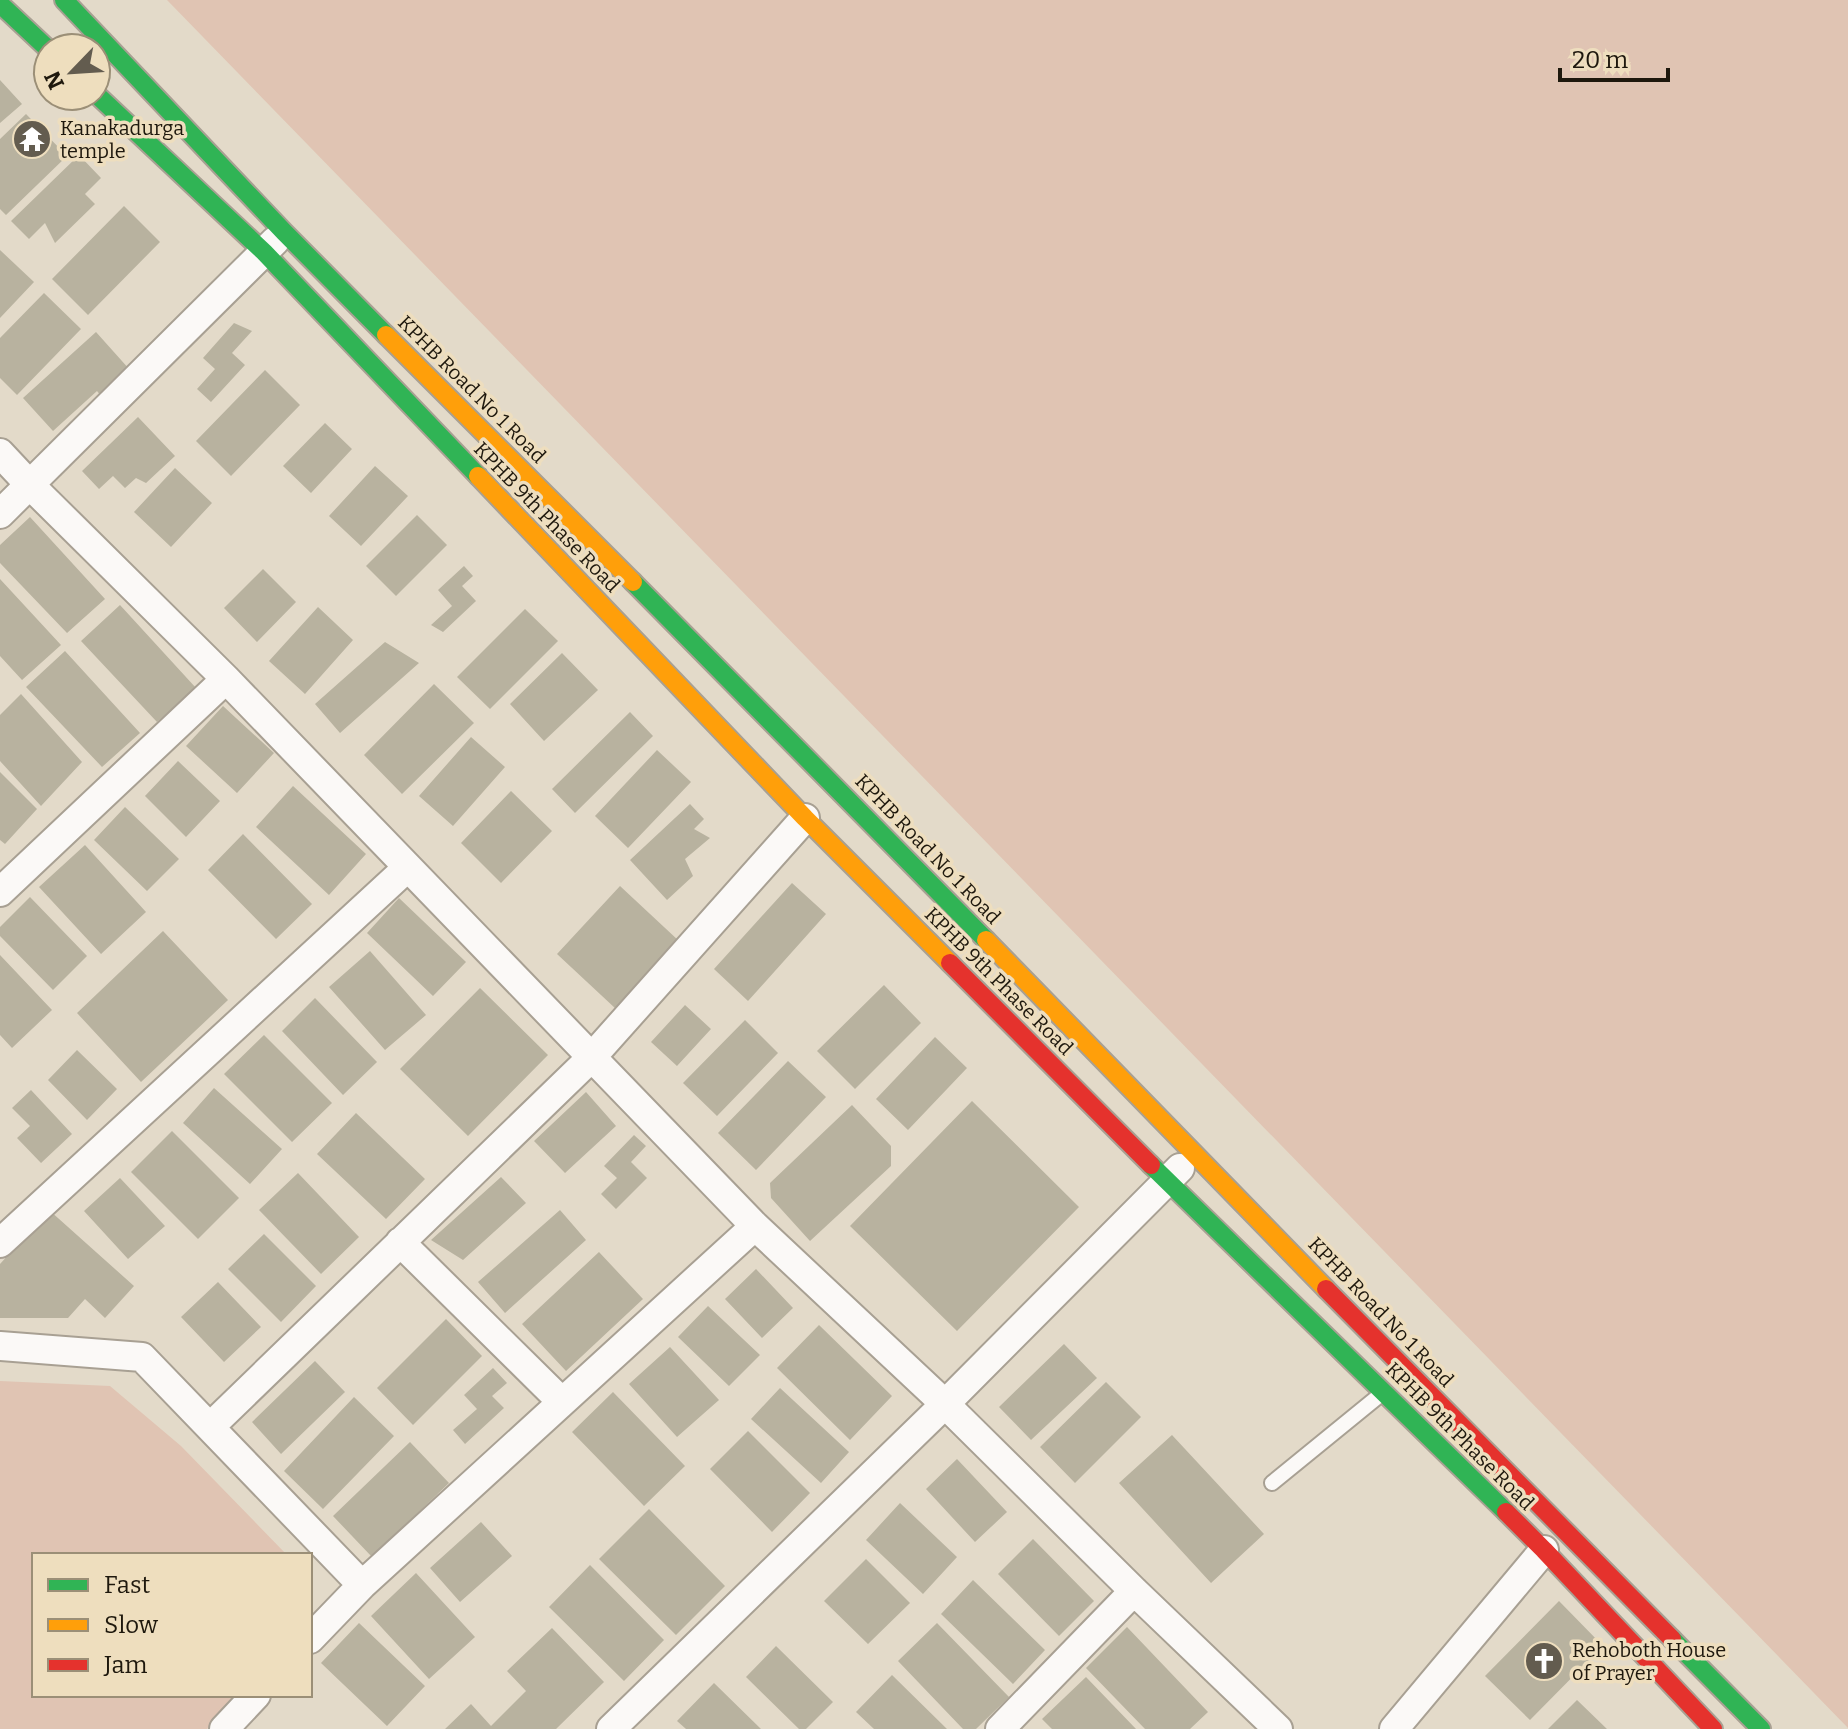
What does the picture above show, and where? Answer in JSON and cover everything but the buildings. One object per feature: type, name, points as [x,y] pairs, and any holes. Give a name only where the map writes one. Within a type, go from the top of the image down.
[{"type":"main road","name":"KPHB Road No 1 Road","points":[[64,0],[284,232],[825,776],[1761,1729]]},
{"type":"main road","points":[[3,3],[32,33]]},
{"type":"main road","points":[[112,109],[264,252]]},
{"type":"main road","name":"KPHB 9th Phase Road","points":[[264,252],[805,818],[1167,1181],[1544,1550],[1713,1729]]},
{"type":"main road","points":[[1381,1389],[1399,1363]]},
{"type":"street","points":[[0,514],[284,232]]},
{"type":"street","points":[[0,453],[226,679],[755,1226],[945,1404],[1262,1723]]},
{"type":"street","points":[[0,892],[226,679]]},
{"type":"street","points":[[211,1426],[591,1058],[805,818]]},
{"type":"street","points":[[0,1243],[407,868]]},
{"type":"street","points":[[611,1729],[945,1404],[1194,1153]]},
{"type":"street","points":[[312,1637],[362,1585],[755,1226]]},
{"type":"street","points":[[400,1242],[562,1402]]},
{"type":"street","points":[[0,1346],[142,1357],[362,1585]]},
{"type":"street","points":[[1394,1729],[1544,1550]]},
{"type":"street","points":[[1000,1729],[1134,1591]]},
{"type":"street","points":[[224,1729],[254,1697]]},
{"type":"lane","points":[[1272,1483],[1381,1389]]},
{"type":"shaded area","points":[[167,0],[1848,0],[1848,1728]]},
{"type":"shaded area","points":[[0,1381],[110,1386],[181,1446],[285,1553],[32,1553],[32,1697],[236,1697],[207,1729],[0,1729]]},
{"type":"traffic: fast","points":[[64,0],[386,335]]},
{"type":"traffic: fast","points":[[0,4],[32,34]]},
{"type":"traffic: fast","points":[[112,109],[264,252],[478,476]]},
{"type":"traffic: fast","points":[[633,582],[986,940]]},
{"type":"traffic: fast","points":[[1151,1165],[1506,1512]]},
{"type":"traffic: fast","points":[[1672,1639],[1761,1729]]},
{"type":"traffic: slow","points":[[386,335],[633,582]]},
{"type":"traffic: slow","points":[[478,476],[805,818],[950,963]]},
{"type":"traffic: slow","points":[[986,940],[1326,1289]]},
{"type":"traffic: jam","points":[[950,963],[1151,1165]]},
{"type":"traffic: jam","points":[[1326,1289],[1672,1639]]},
{"type":"traffic: jam","points":[[1506,1512],[1713,1729]]},
{"type":"place","name":"Kanakadurga temple","points":[[32,139]]},
{"type":"place","name":"Rehoboth House of Prayer","points":[[1544,1661]]}]
